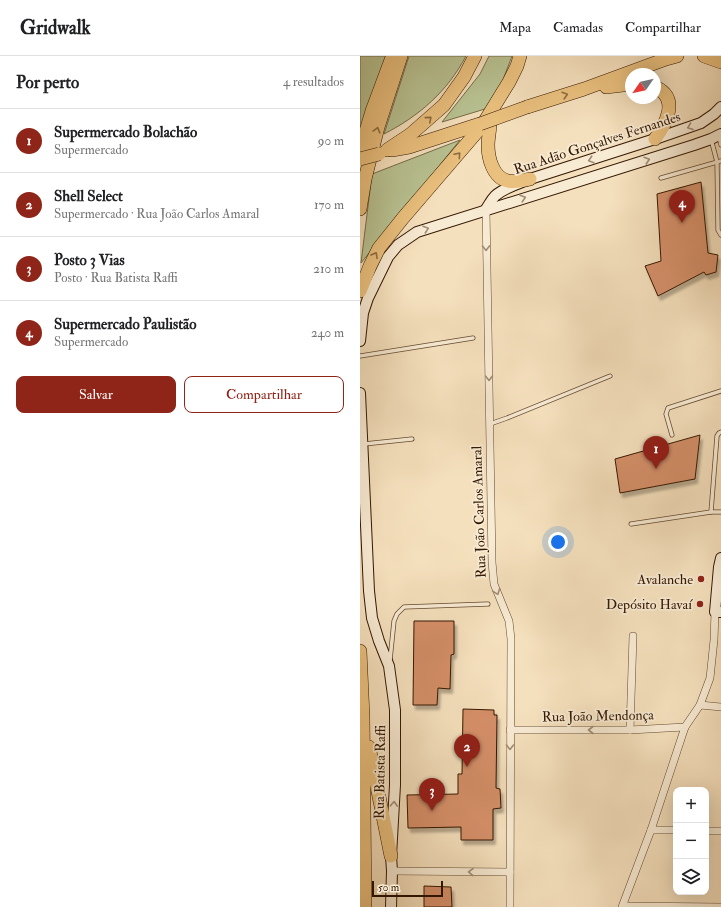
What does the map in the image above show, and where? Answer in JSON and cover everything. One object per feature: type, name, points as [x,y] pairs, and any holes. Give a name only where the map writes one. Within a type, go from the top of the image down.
[{"type":"highway","points":[[360,151],[372,111],[393,56]]},
{"type":"highway","points":[[360,209],[365,179],[378,127],[401,56]]},
{"type":"highway","points":[[387,150],[411,134],[444,105],[464,77],[475,56]]},
{"type":"highway","points":[[360,291],[379,248],[482,126],[509,82],[520,56]]},
{"type":"highway","points":[[360,159],[387,150],[409,147],[584,89],[677,56]]},
{"type":"highway","points":[[704,56],[721,62]]},
{"type":"highway","points":[[584,89],[625,85]]},
{"type":"highway","points":[[655,140],[666,122],[669,112],[668,99],[664,92],[661,90]]},
{"type":"highway","points":[[488,117],[490,125],[488,145],[489,156],[492,166],[497,174],[511,182],[530,179]]},
{"type":"highway","points":[[360,651],[363,717],[365,907]]},
{"type":"highway","points":[[363,717],[391,856]]},
{"type":"street","name":"Rua Adão Gonçalves Fernandes","points":[[486,209],[494,197],[511,186],[655,140],[701,123],[721,107]]},
{"type":"street","points":[[360,341],[368,298],[388,258],[398,245],[417,232],[486,209],[718,138]]},
{"type":"street","name":"Rua João Carlos Amaral","points":[[486,209],[492,562],[494,584],[509,621],[511,639],[510,907]]},
{"type":"street","name":"Rua Batista Raffi","points":[[360,393],[369,591],[372,618],[389,666],[395,710],[395,786],[391,856],[391,907]]},
{"type":"street","points":[[721,558],[719,567],[718,612],[710,678],[700,705],[685,727],[651,830],[623,906],[721,907]]},
{"type":"street","points":[[630,730],[633,636]]},
{"type":"street","points":[[700,705],[721,707]]},
{"type":"street","name":"Rua João Mendonça","points":[[510,730],[630,730],[685,727]]},
{"type":"street","points":[[651,830],[673,830]]},
{"type":"street","points":[[709,831],[721,831]]},
{"type":"street","points":[[392,871],[510,872]]},
{"type":"lane","points":[[718,138],[718,230],[721,235]]},
{"type":"lane","points":[[661,178],[719,164]]},
{"type":"lane","points":[[360,356],[473,338]]},
{"type":"lane","points":[[490,424],[610,376]]},
{"type":"lane","points":[[672,435],[666,414],[668,408],[721,391]]},
{"type":"lane","points":[[711,512],[717,436],[721,432]]},
{"type":"lane","points":[[362,444],[412,439]]},
{"type":"lane","points":[[631,524],[711,512],[721,512]]},
{"type":"lane","points":[[389,666],[394,622],[397,614],[404,607],[488,604]]},
{"type":"green space","points":[[360,56],[386,56],[360,135]]},
{"type":"green space","points":[[409,56],[466,56],[450,81],[431,102],[409,119],[384,134]]},
{"type":"green space","points":[[489,56],[512,56],[501,85],[485,109],[442,122],[480,74]]},
{"type":"green space","points":[[460,140],[361,263],[372,174]]},
{"type":"building","points":[[701,182],[708,253],[718,255],[716,272],[706,275],[704,272],[658,296],[645,266],[661,261],[657,194]]},
{"type":"building","points":[[700,435],[695,479],[620,493],[615,459]]},
{"type":"building","points":[[414,621],[454,621],[454,654],[451,655],[450,689],[438,688],[437,705],[413,705]]},
{"type":"building","points":[[463,709],[494,710],[494,715],[497,715],[496,788],[500,789],[501,808],[493,809],[493,840],[461,840],[461,827],[408,828],[407,795],[458,794],[458,774],[462,774]]},
{"type":"building","points":[[424,886],[451,887],[452,907],[424,907]]},
{"type":"place","name":"Supermercado Paulistão","points":[[682,223]]},
{"type":"place","name":"Supermercado Bolachão","points":[[656,469]]},
{"type":"place","name":"Avalanche","points":[[701,579]]},
{"type":"place","name":"Depósito Havaí","points":[[700,604]]},
{"type":"place","name":"Shell Select","points":[[467,767]]},
{"type":"place","name":"Posto 3 Vias","points":[[432,811]]}]
